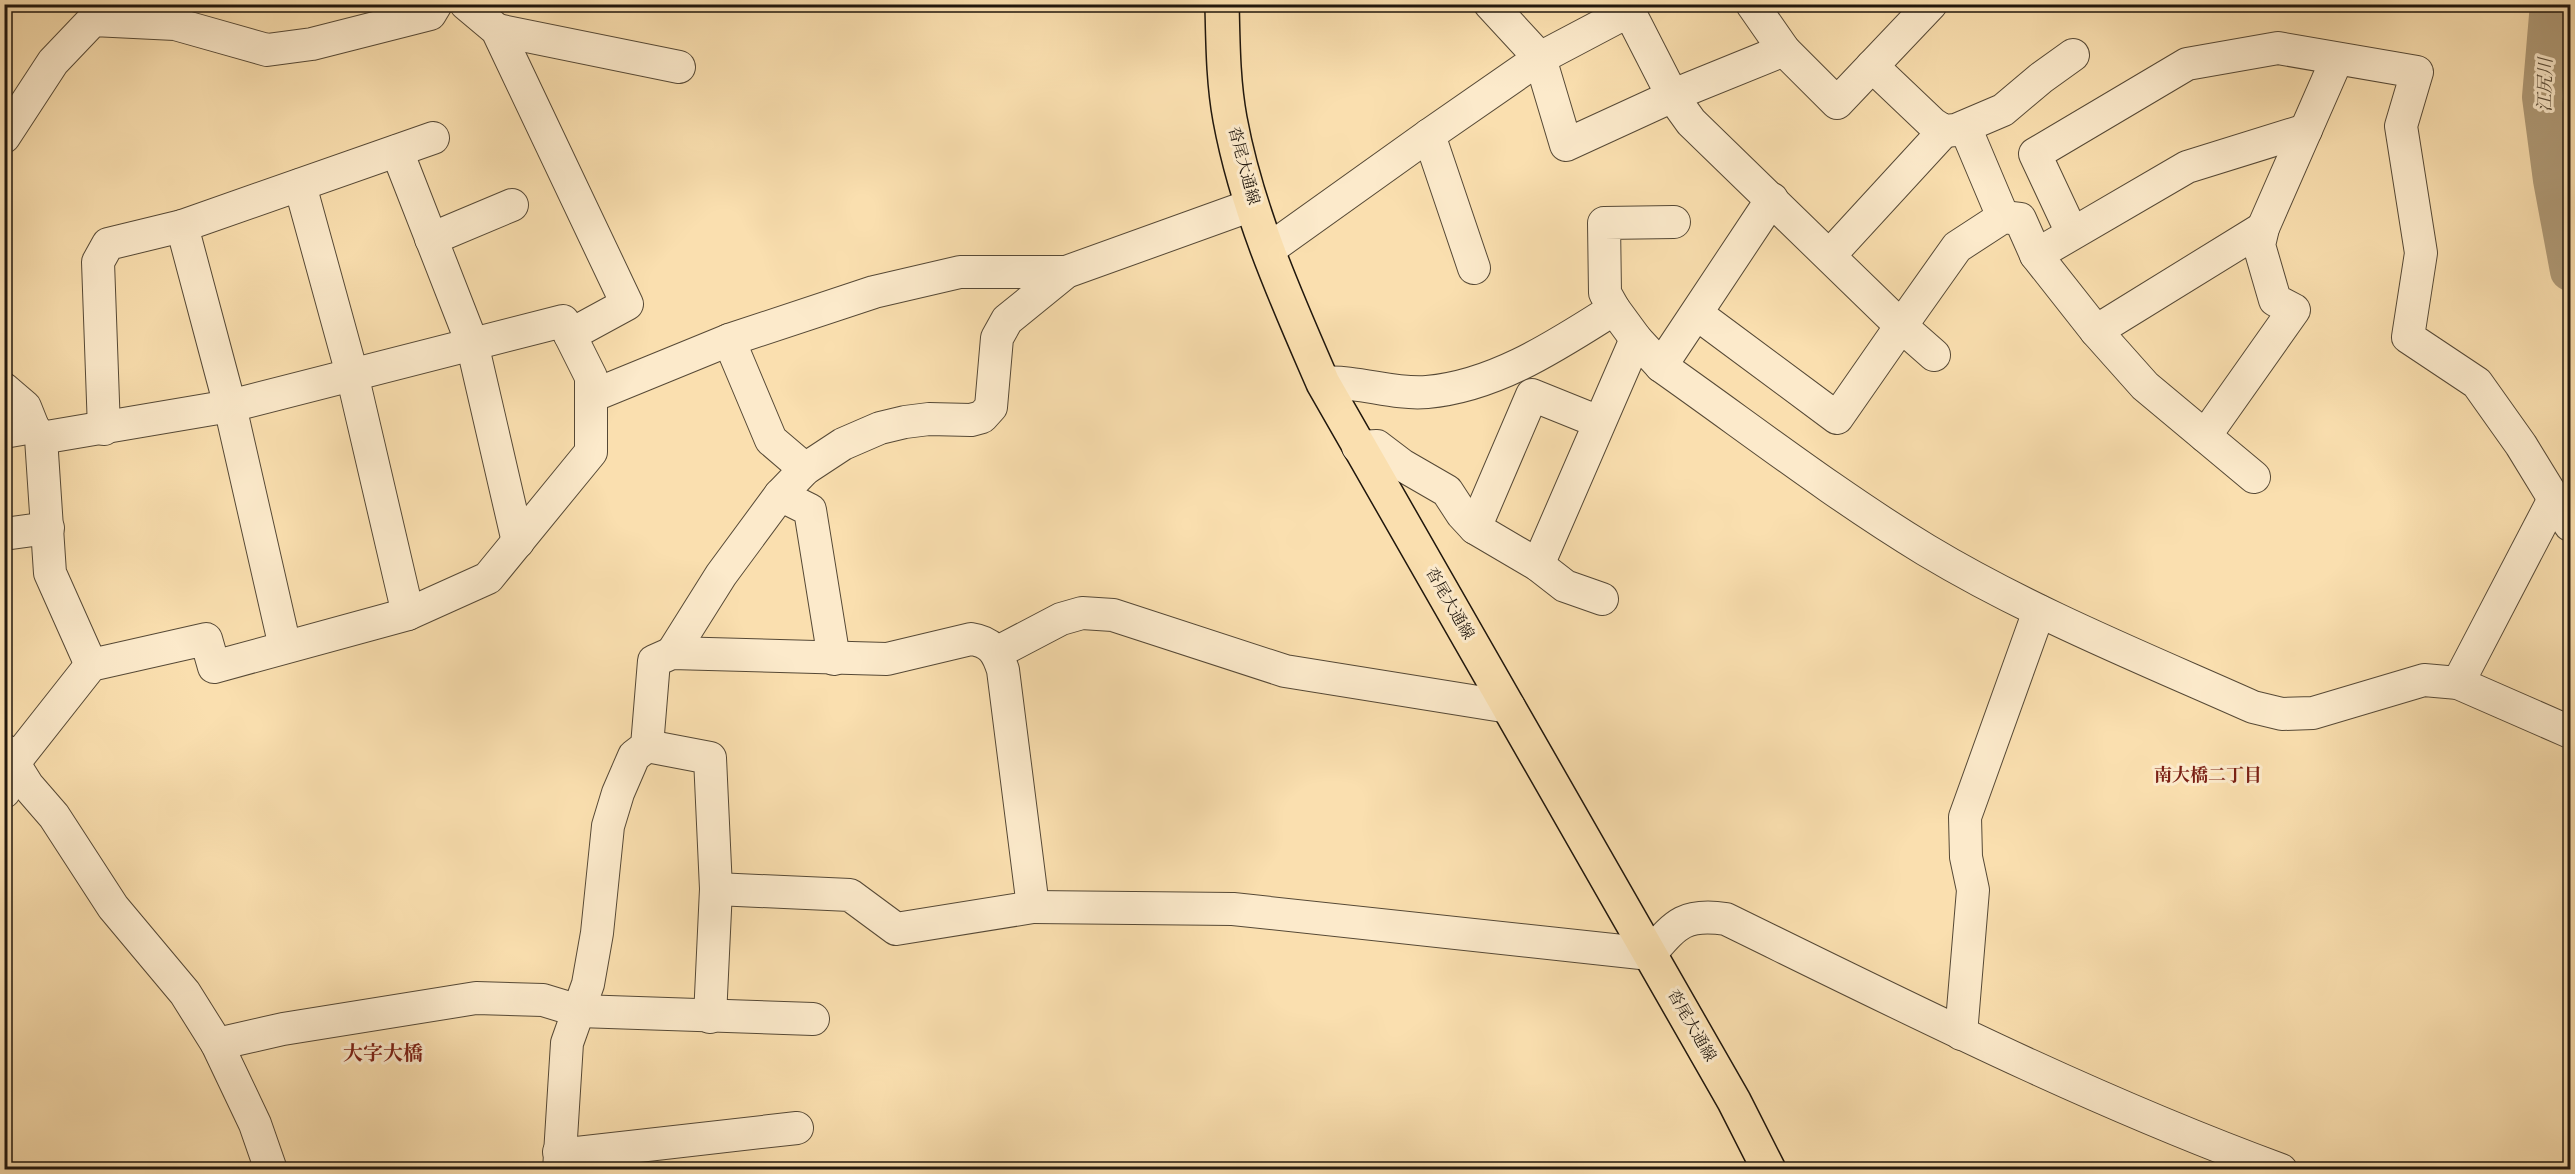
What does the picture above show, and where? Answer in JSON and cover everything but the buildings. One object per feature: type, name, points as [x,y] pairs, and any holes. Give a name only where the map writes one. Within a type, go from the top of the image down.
[{"type":"main road","name":"沓尾大通線","points":[[1222,4],[1224,69],[1230,119],[1252,205],[1282,288],[1323,383],[1734,1101],[1769,1170]]},
{"type":"street","points":[[9,123],[52,62],[93,20],[175,24],[267,50],[312,44],[430,15],[436,4]]},
{"type":"street","points":[[466,4],[497,30],[627,304],[570,335]]},
{"type":"street","points":[[1490,4],[1540,58],[1566,145],[1784,50]]},
{"type":"street","points":[[1752,4],[1784,50],[1837,104],[1931,4]]},
{"type":"street","points":[[1268,250],[1540,58],[1627,9],[1673,97],[1691,122],[1830,255],[1900,326],[1934,355]]},
{"type":"street","points":[[497,30],[679,67]]},
{"type":"street","points":[[2072,233],[2035,154],[2187,64],[2278,48],[2417,72],[2401,126],[2421,253],[2408,337],[2477,383],[2521,444],[2571,525]]},
{"type":"street","points":[[1830,255],[1954,129],[2003,110],[2073,55]]},
{"type":"street","points":[[2205,436],[2294,310],[2275,300],[2259,245],[2263,228],[2337,59]]},
{"type":"street","points":[[1872,66],[1933,124],[1954,129],[2003,217]]},
{"type":"street","points":[[2036,255],[2187,167],[2306,130]]},
{"type":"street","points":[[1429,135],[1474,268]]},
{"type":"street","points":[[104,429],[98,262],[108,244],[182,226],[433,138]]},
{"type":"street","points":[[397,151],[472,343],[518,542]]},
{"type":"street","points":[[300,185],[352,374],[408,614]]},
{"type":"street","points":[[1661,366],[1772,199]]},
{"type":"street","points":[[431,239],[512,205]]},
{"type":"street","points":[[672,653],[721,575],[780,495],[805,469],[843,444],[880,428],[929,419],[971,420],[982,417],[991,407],[997,338],[1007,320],[1066,272],[1252,205]]},
{"type":"street","points":[[1697,314],[1836,418],[1957,247],[2003,217],[2020,219],[2036,255],[2096,331],[2145,386],[2254,477]]},
{"type":"street","points":[[1674,222],[1604,223],[1605,293],[1636,339],[1661,366],[1856,504],[1926,550],[2039,611],[2253,706],[2282,714],[2313,713],[2424,680],[2458,683],[2569,728]]},
{"type":"street","points":[[182,226],[230,406],[285,647]]},
{"type":"street","points":[[2096,331],[2263,228]]},
{"type":"street","points":[[592,396],[729,340],[874,292],[960,272],[1066,272]]},
{"type":"street","points":[[1323,383],[1343,381],[1426,392],[1470,384],[1493,377],[1559,344],[1614,309]]},
{"type":"street","points":[[26,432],[104,429],[230,406],[562,321],[591,377],[591,452],[488,578],[408,614],[214,667],[206,639],[91,665],[8,768],[28,786],[54,816],[113,907],[185,993],[217,1044],[255,1124],[271,1170]]},
{"type":"street","points":[[1538,565],[1636,339]]},
{"type":"street","points":[[729,340],[771,440],[805,469]]},
{"type":"street","points":[[4,389],[25,407],[26,432],[48,528],[50,573],[91,665]]},
{"type":"street","points":[[1475,528],[1532,396],[1599,422]]},
{"type":"street","points":[[1358,447],[1377,446],[1402,465],[1447,491],[1462,514],[1475,528],[1538,565],[1564,586],[1602,599]]},
{"type":"street","points":[[780,495],[810,510],[834,659]]},
{"type":"street","points":[[2458,683],[2554,499]]},
{"type":"street","points":[[4,534],[48,528]]},
{"type":"street","points":[[1961,1034],[1973,890],[1966,857],[1965,817],[2039,611]]},
{"type":"street","points":[[998,652],[1061,619],[1082,613],[1113,615],[1285,671],[1509,707]]},
{"type":"street","points":[[797,1128],[577,1154],[559,1161],[567,1043],[588,984],[597,933],[608,826],[618,793],[634,756],[647,746],[654,660],[672,653],[887,659],[971,639],[984,641],[998,652],[1003,670],[1033,907]]},
{"type":"street","points":[[647,746],[710,758],[716,890],[710,1017]]},
{"type":"street","points":[[716,890],[850,895],[896,929],[1033,907],[1233,909],[1650,954],[1669,932],[1684,921],[1703,916],[1726,920],[1961,1034],[2209,1143],[2281,1170]]},
{"type":"street","points":[[217,1044],[283,1029],[476,998],[543,1000],[579,1011],[813,1019]]},
{"type":"waterway","name":"江尻川","points":[[2550,4],[2542,97],[2553,180],[2570,271]]},
{"type":"district","name":"南大橋二丁目","points":[[2208,776]]},
{"type":"district","name":"大字大橋","points":[[383,1055]]}]
